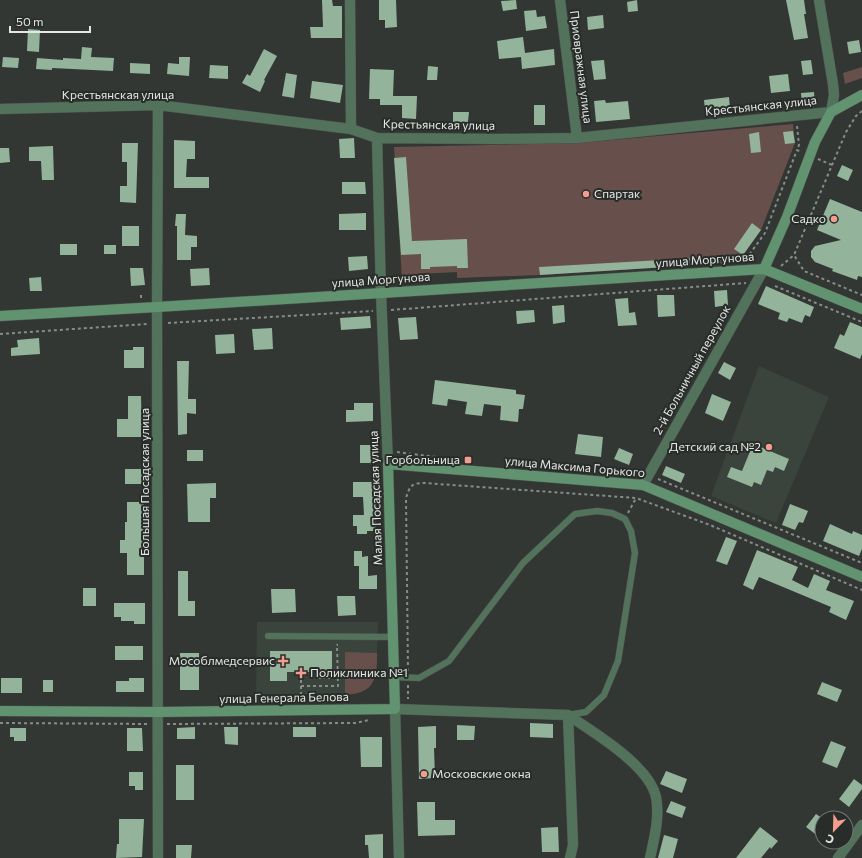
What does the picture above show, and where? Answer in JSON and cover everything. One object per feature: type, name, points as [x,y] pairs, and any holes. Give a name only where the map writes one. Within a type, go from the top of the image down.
[{"type":"main road","points":[[862,95],[831,112],[815,142],[787,217],[764,269],[862,309]]},
{"type":"main road","name":"улица Моргунова","points":[[0,316],[764,269]]},
{"type":"main road","name":"улица Максима Горького","points":[[388,464],[643,484],[862,577]]},
{"type":"main road","name":"Малая Посадская улица","points":[[388,464],[394,677],[399,709]]},
{"type":"main road","name":"улица Генерала Белова","points":[[0,711],[158,712],[399,709]]},
{"type":"street","points":[[350,0],[351,129]]},
{"type":"street","name":"Приовражная улица","points":[[560,0],[577,138]]},
{"type":"street","points":[[820,0],[833,84],[834,95],[831,112]]},
{"type":"street","name":"Крестьянская улица","points":[[0,109],[158,105],[351,129],[377,138],[499,139],[577,138],[831,112]]},
{"type":"street","name":"Большая Посадская улица","points":[[158,105],[158,858]]},
{"type":"street","name":"Малая Посадская улица","points":[[377,138],[381,293],[388,464]]},
{"type":"street","name":"2-й Больничный переулок","points":[[643,484],[764,269]]},
{"type":"street","name":"Малая Посадская улица","points":[[399,709],[399,858]]},
{"type":"street","name":"улица Генерала Белова","points":[[399,709],[568,715]]},
{"type":"street","points":[[568,715],[573,845],[570,858]]},
{"type":"street","points":[[568,715],[624,754],[646,776],[656,796],[657,820],[650,858]]},
{"type":"street","points":[[838,858],[862,825]]},
{"type":"lane","points":[[394,677],[419,678],[449,661],[523,563],[575,514],[597,511],[612,514],[625,519],[631,531],[635,553],[618,661],[604,695],[586,712],[568,715]]},
{"type":"lane","points":[[268,636],[393,637]]},
{"type":"path","points":[[862,111],[856,116],[846,132],[794,255],[804,271],[862,295]]},
{"type":"path","points":[[746,283],[746,260],[765,233],[797,150]]},
{"type":"path","points":[[771,284],[862,322]]},
{"type":"path","points":[[654,477],[862,562]]},
{"type":"path","points":[[399,709],[408,700],[406,498],[410,487],[415,483],[636,498],[710,526],[862,590]]},
{"type":"path","points":[[625,519],[636,498]]},
{"type":"path","points":[[301,686],[338,686],[337,645],[344,645]]},
{"type":"path","points":[[300,723],[301,672]]},
{"type":"path","points":[[0,723],[355,723],[375,719]]},
{"type":"shaded area","points":[[862,67],[862,78],[845,84],[843,73]]},
{"type":"shaded area","name":"Спартак","points":[[793,124],[795,143],[761,230],[743,255],[731,263],[540,275],[457,278],[457,272],[420,274],[420,280],[402,280],[394,147],[578,143]]},
{"type":"shaded area","name":"Детский сад №2","points":[[759,366],[829,397],[776,523],[711,496]]},
{"type":"shaded area","name":"Поликлиника №1","points":[[257,622],[378,622],[377,653],[345,653],[345,695],[256,694]]},
{"type":"shaded area","points":[[345,652],[377,653],[374,681],[367,689],[355,694],[345,695]]},
{"type":"building","points":[[322,0],[332,0],[333,6],[342,6],[342,38],[311,38],[310,27],[323,27]]},
{"type":"building","points":[[379,0],[396,0],[397,27],[385,28],[385,20],[379,20]]},
{"type":"building","points":[[516,0],[517,9],[503,11],[501,1]]},
{"type":"building","points":[[637,0],[638,11],[628,12],[627,2]]},
{"type":"building","points":[[786,0],[804,0],[806,14],[804,14],[808,38],[794,40]]},
{"type":"building","points":[[536,10],[537,17],[545,16],[547,28],[526,31],[524,11]]},
{"type":"building","points":[[603,15],[604,28],[588,30],[587,17]]},
{"type":"building","points":[[28,29],[40,30],[39,52],[27,51]]},
{"type":"building","points":[[523,37],[525,53],[554,49],[555,65],[522,69],[521,57],[499,59],[497,41]]},
{"type":"building","points":[[859,40],[861,52],[849,54],[847,42]]},
{"type":"building","points":[[82,47],[92,48],[91,57],[114,58],[113,71],[52,68],[52,70],[36,69],[37,58],[63,60],[63,58],[81,59]]},
{"type":"building","points":[[264,49],[277,56],[264,80],[265,81],[260,92],[242,83],[247,74],[250,76]]},
{"type":"building","points":[[3,57],[19,58],[18,68],[2,67]]},
{"type":"building","points":[[179,57],[190,57],[189,76],[167,74],[168,63],[179,64]]},
{"type":"building","points":[[604,60],[606,79],[594,80],[591,61]]},
{"type":"building","points":[[811,60],[813,74],[803,75],[801,61]]},
{"type":"building","points":[[130,63],[150,64],[150,74],[130,73]]},
{"type":"building","points":[[210,65],[228,66],[228,79],[209,78]]},
{"type":"building","points":[[428,66],[438,67],[437,80],[427,80]]},
{"type":"building","points":[[370,69],[394,70],[393,96],[417,96],[416,119],[402,118],[402,105],[380,105],[380,99],[369,99]]},
{"type":"building","points":[[286,73],[297,75],[294,98],[282,96]]},
{"type":"building","points":[[788,74],[790,91],[771,93],[769,76]]},
{"type":"building","points":[[312,81],[343,85],[340,103],[310,98]]},
{"type":"building","points":[[814,92],[815,104],[802,105],[801,93]]},
{"type":"building","points":[[729,97],[730,108],[705,110],[704,100]]},
{"type":"building","points":[[605,100],[606,103],[628,101],[630,119],[596,122],[594,101]]},
{"type":"building","points":[[534,105],[545,105],[545,125],[534,125]]},
{"type":"building","points":[[453,112],[469,112],[468,122],[453,124]]},
{"type":"building","points":[[793,131],[795,143],[785,144],[783,132]]},
{"type":"building","points":[[759,132],[761,152],[751,153],[749,134]]},
{"type":"building","points":[[354,138],[355,158],[340,158],[339,139]]},
{"type":"building","points":[[174,140],[195,141],[195,159],[187,159],[186,177],[209,177],[209,188],[174,188]]},
{"type":"building","points":[[122,143],[138,143],[136,203],[120,202],[120,186],[127,186],[127,162],[122,162]]},
{"type":"building","points":[[53,146],[54,180],[42,180],[41,161],[29,161],[29,147]]},
{"type":"building","points":[[0,148],[9,148],[10,162],[0,163]]},
{"type":"building","points":[[406,157],[412,241],[467,239],[468,268],[457,268],[457,266],[430,267],[430,269],[421,269],[421,254],[401,255],[394,158]]},
{"type":"building","points":[[842,165],[853,170],[848,181],[837,176]]},
{"type":"building","points":[[342,182],[365,182],[366,194],[342,194]]},
{"type":"building","points":[[830,199],[862,212],[862,277],[858,276],[857,280],[832,271],[833,269],[815,262],[811,257],[811,251],[815,246],[841,240],[817,230]]},
{"type":"building","points":[[366,213],[366,230],[339,230],[339,214]]},
{"type":"building","points":[[176,214],[186,214],[185,235],[197,236],[197,247],[191,247],[191,260],[177,260],[177,226],[175,226]]},
{"type":"building","points":[[752,223],[761,230],[743,255],[734,249]]},
{"type":"building","points":[[122,226],[139,226],[139,246],[122,246]]},
{"type":"building","points":[[60,244],[77,244],[77,255],[60,255]]},
{"type":"building","points":[[104,245],[116,245],[116,254],[104,254]]},
{"type":"building","points":[[367,256],[368,269],[349,271],[348,257]]},
{"type":"building","points":[[713,257],[714,264],[540,275],[539,267]]},
{"type":"building","points":[[130,268],[143,268],[145,285],[131,286]]},
{"type":"building","points":[[209,268],[210,285],[191,286],[190,269]]},
{"type":"building","points":[[41,277],[42,291],[30,291],[29,278]]},
{"type":"building","points":[[766,286],[814,307],[810,317],[805,315],[802,323],[789,318],[787,322],[778,319],[780,313],[758,304]]},
{"type":"building","points":[[727,290],[728,305],[715,307],[714,291]]},
{"type":"building","points":[[657,295],[674,295],[675,316],[658,317]]},
{"type":"building","points":[[628,298],[629,313],[635,312],[637,325],[618,326],[615,299]]},
{"type":"building","points":[[564,305],[565,322],[553,324],[552,306]]},
{"type":"building","points":[[534,310],[535,322],[517,324],[516,311]]},
{"type":"building","points":[[370,316],[371,328],[341,330],[340,318]]},
{"type":"building","points":[[416,317],[418,339],[400,340],[398,318]]},
{"type":"building","points":[[850,322],[862,327],[862,354],[860,359],[834,348],[840,334],[844,336]]},
{"type":"building","points":[[272,328],[273,349],[254,350],[252,329]]},
{"type":"building","points":[[234,334],[235,353],[216,354],[215,335]]},
{"type":"building","points":[[39,338],[40,354],[11,356],[11,348],[18,347],[17,340]]},
{"type":"building","points":[[133,347],[144,347],[144,368],[124,368],[124,350],[133,350]]},
{"type":"building","points":[[177,361],[189,361],[188,399],[196,399],[196,414],[187,413],[187,434],[178,435]]},
{"type":"building","points":[[724,362],[736,368],[730,380],[718,373]]},
{"type":"building","points":[[435,380],[516,390],[516,394],[525,395],[523,409],[519,409],[518,422],[500,420],[501,406],[484,404],[482,416],[465,414],[467,402],[448,399],[447,406],[432,404]]},
{"type":"building","points":[[712,394],[731,402],[723,421],[705,413]]},
{"type":"building","points":[[128,396],[141,396],[142,437],[117,437],[117,419],[128,419]]},
{"type":"building","points":[[354,403],[373,403],[373,421],[346,422],[346,410],[354,410]]},
{"type":"building","points":[[578,434],[603,437],[601,457],[575,454]]},
{"type":"building","points":[[753,444],[789,459],[784,471],[775,467],[773,472],[767,470],[761,485],[754,482],[752,487],[727,477],[731,467],[742,471]]},
{"type":"building","points":[[360,445],[374,445],[374,463],[360,463]]},
{"type":"building","points":[[619,448],[633,454],[629,465],[614,459]]},
{"type":"building","points":[[187,450],[203,450],[203,461],[187,461]]},
{"type":"building","points":[[666,466],[685,474],[681,483],[662,475]]},
{"type":"building","points":[[125,469],[145,469],[145,484],[125,484]]},
{"type":"building","points":[[353,482],[374,482],[376,531],[367,531],[367,534],[357,534],[357,526],[353,526],[353,515],[364,515],[363,497],[353,497]]},
{"type":"building","points":[[216,483],[216,498],[210,498],[210,522],[188,522],[187,484]]},
{"type":"building","points":[[127,502],[144,502],[144,575],[127,575],[127,553],[120,553],[120,540],[125,540]]},
{"type":"building","points":[[790,504],[808,511],[803,523],[799,522],[795,530],[782,525]]},
{"type":"building","points":[[830,524],[852,534],[853,531],[862,535],[862,549],[859,556],[823,541]]},
{"type":"building","points":[[726,537],[737,541],[727,565],[716,561]]},
{"type":"building","points":[[757,550],[798,567],[792,580],[808,588],[814,574],[830,581],[826,590],[854,601],[846,620],[829,612],[831,607],[759,577],[753,590],[743,585]]},
{"type":"building","points":[[354,551],[362,551],[362,557],[368,556],[368,576],[377,575],[377,589],[359,589],[359,566],[354,566]]},
{"type":"building","points":[[178,571],[188,571],[188,601],[195,601],[195,616],[178,616]]},
{"type":"building","points":[[83,588],[96,588],[96,606],[83,606]]},
{"type":"building","points":[[271,589],[295,589],[296,612],[272,613]]},
{"type":"building","points":[[337,596],[355,596],[356,615],[338,616]]},
{"type":"building","points":[[114,603],[145,603],[145,624],[134,624],[134,621],[121,621],[121,617],[114,617]]},
{"type":"building","points":[[115,646],[143,646],[143,660],[115,660]]},
{"type":"building","points":[[270,651],[332,651],[332,679],[317,679],[317,672],[287,672],[287,681],[270,681]]},
{"type":"building","points":[[180,653],[199,653],[199,690],[180,690]]},
{"type":"building","points":[[1,678],[22,678],[22,693],[1,693]]},
{"type":"building","points":[[129,678],[144,678],[144,692],[116,692],[116,681],[129,681]]},
{"type":"building","points":[[43,680],[53,680],[53,692],[43,692]]},
{"type":"building","points":[[822,682],[842,690],[837,702],[817,694]]},
{"type":"building","points":[[530,723],[553,724],[553,738],[530,737]]},
{"type":"building","points":[[457,725],[475,726],[474,740],[457,740]]},
{"type":"building","points":[[436,726],[436,748],[434,748],[435,778],[419,779],[418,727]]},
{"type":"building","points":[[195,727],[195,739],[177,739],[177,728]]},
{"type":"building","points":[[224,727],[238,727],[238,745],[225,744]]},
{"type":"building","points":[[293,727],[316,727],[316,737],[293,737]]},
{"type":"building","points":[[10,728],[26,728],[26,741],[14,741],[14,737],[10,737]]},
{"type":"building","points":[[127,728],[142,728],[143,751],[127,751]]},
{"type":"building","points":[[360,737],[382,737],[382,767],[361,767]]},
{"type":"building","points":[[831,741],[846,747],[837,768],[822,762]]},
{"type":"building","points":[[176,765],[194,765],[194,800],[176,800]]},
{"type":"building","points":[[666,771],[687,779],[682,793],[660,784]]},
{"type":"building","points":[[129,772],[143,772],[143,790],[135,790],[135,786],[129,786]]},
{"type":"building","points":[[854,779],[862,785],[862,789],[849,807],[839,799]]},
{"type":"building","points":[[671,801],[686,807],[682,818],[666,812]]},
{"type":"building","points":[[417,802],[435,802],[435,820],[455,820],[455,835],[418,836]]},
{"type":"building","points":[[814,817],[814,833],[806,827]]},
{"type":"building","points":[[119,819],[144,819],[142,857],[116,858],[117,844],[119,844]]},
{"type":"building","points":[[558,827],[559,852],[542,852],[541,828]]},
{"type":"building","points":[[760,827],[778,841],[771,849],[770,847],[761,858],[736,858]]},
{"type":"building","points":[[383,834],[383,858],[369,858],[368,845],[365,845],[365,835]]},
{"type":"building","points":[[664,835],[678,839],[673,858],[658,858]]},
{"type":"building","points":[[176,845],[192,845],[191,858],[176,858]]},
{"type":"place","name":"Спартак","points":[[586,194]]},
{"type":"place","name":"Садко","points":[[834,219]]},
{"type":"place","name":"Детский сад №2","points":[[769,447]]},
{"type":"place","name":"Горбольница","points":[[468,460]]},
{"type":"place","name":"Мособлмедсервис","points":[[283,661]]},
{"type":"place","name":"Поликлиника №1","points":[[301,673]]},
{"type":"place","name":"Московские окна","points":[[424,774]]}]
